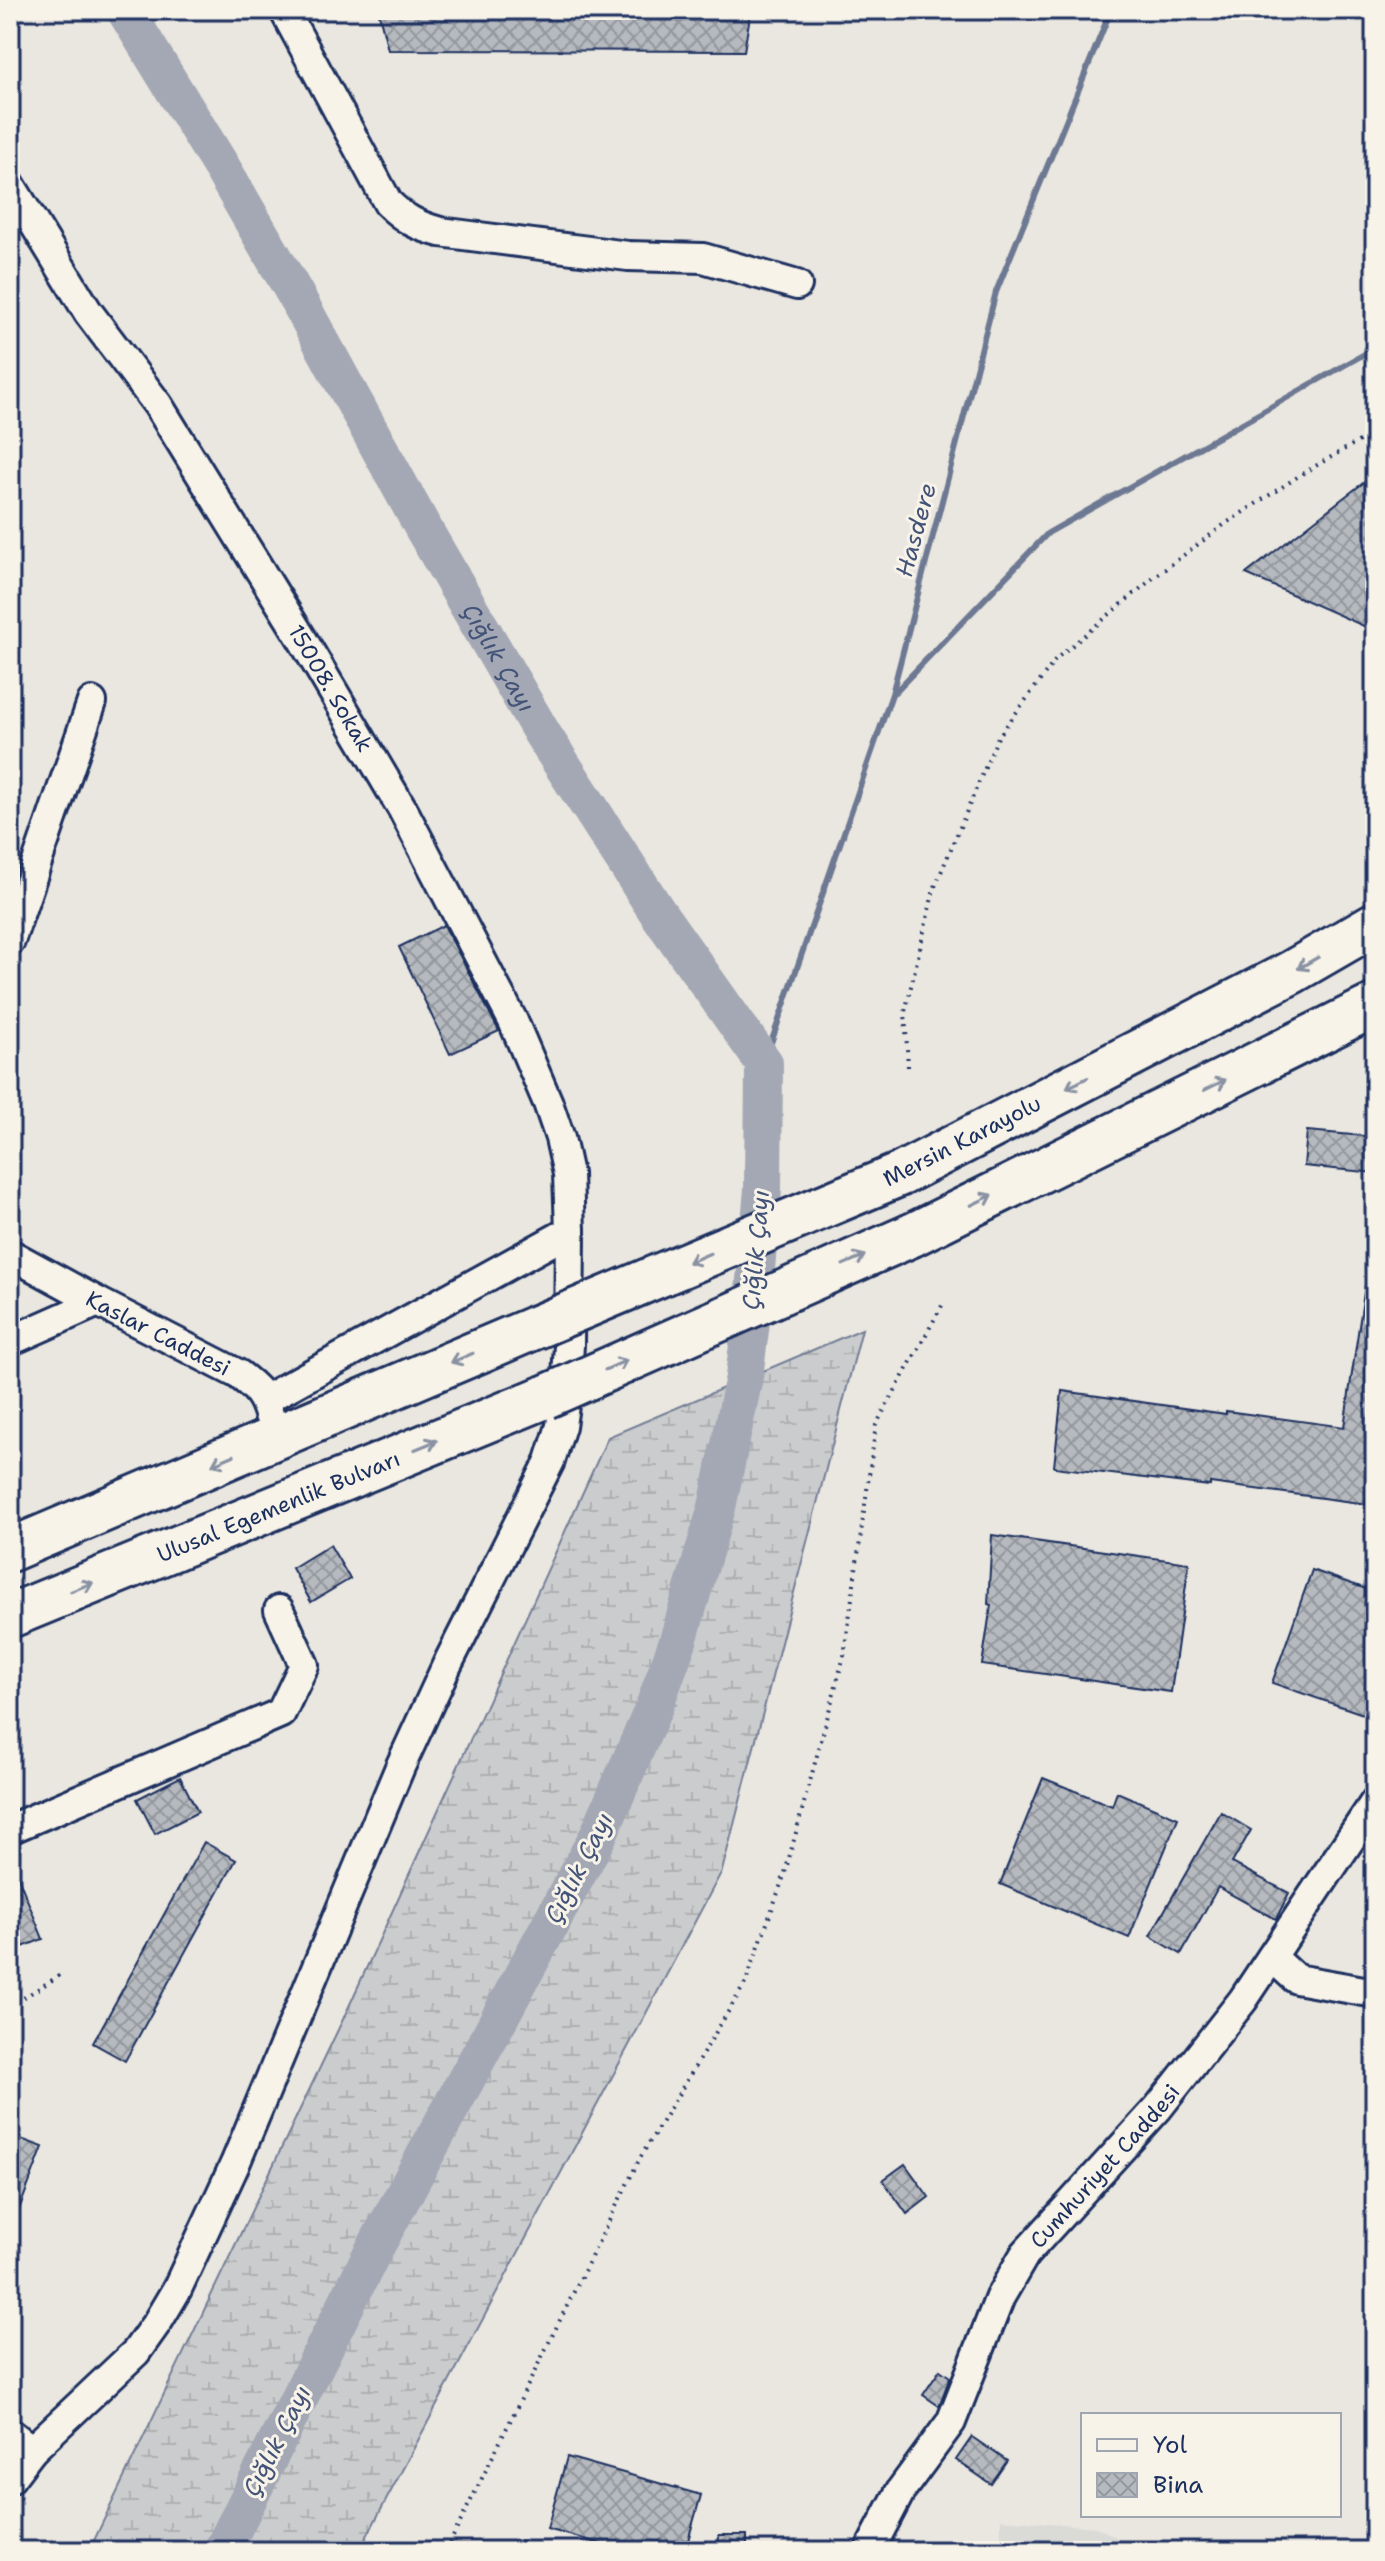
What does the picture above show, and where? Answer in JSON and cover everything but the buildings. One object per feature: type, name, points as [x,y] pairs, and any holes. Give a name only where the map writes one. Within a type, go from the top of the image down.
[{"type":"highway","name":"Mersin Karayolu","points":[[270,1419],[534,1328],[901,1174],[1292,972],[1375,924]]},
{"type":"highway","name":"Ulusal Egemenlik Bulvarı","points":[[10,1616],[545,1397],[912,1235],[1375,1005]]},
{"type":"highway","points":[[10,1550],[270,1419]]},
{"type":"street","points":[[284,10],[388,203],[401,217],[419,227],[628,256],[703,258],[797,285]]},
{"type":"street","name":"15008. Sokak","points":[[10,184],[88,312],[158,405],[403,810],[513,1021],[548,1103],[568,1174],[570,1231],[566,1391],[561,1426],[550,1461],[447,1665],[400,1767],[241,2150],[177,2289],[158,2321],[136,2352],[32,2450],[10,2479]]},
{"type":"street","points":[[10,941],[92,702]]},
{"type":"street","points":[[270,1419],[570,1231]]},
{"type":"street","name":"Kaslar Caddesi","points":[[10,1254],[238,1374],[253,1385],[270,1419]]},
{"type":"street","points":[[10,1341],[98,1302]]},
{"type":"street","points":[[10,1829],[281,1713],[304,1665],[279,1610]]},
{"type":"street","name":"Cumhuriyet Caddesi","points":[[869,2551],[901,2490],[951,2422],[1000,2297],[1025,2254],[1158,2108],[1243,2000],[1375,1802]]},
{"type":"street","points":[[1272,1957],[1296,1979],[1375,1993]]},
{"type":"street","points":[[10,2433],[32,2450]]},
{"type":"path","points":[[908,1067],[905,1012],[934,889],[998,737],[1057,658],[1152,579],[1225,524],[1305,472],[1375,432]]},
{"type":"path","points":[[446,2551],[640,2158],[746,1982],[785,1873],[844,1656],[876,1425],[944,1302]]},
{"type":"path","points":[[10,2006],[62,1974]]},
{"type":"shaded area","points":[[1001,2519],[1096,2527],[1143,2551],[1001,2551]]},
{"type":"green space","points":[[862,1329],[722,1871],[359,2551],[89,2551],[346,2013],[608,1437]]},
{"type":"waterway","name":"Çığlık Çayı","points":[[125,10],[295,294],[423,528],[543,735],[658,913],[764,1063],[763,1189],[744,1377],[717,1507],[678,1641],[654,1707],[598,1836],[370,2257],[222,2551]]},
{"type":"waterway","name":"Hasdere","points":[[764,1063],[892,694],[996,292],[1111,10]]},
{"type":"waterway","points":[[895,692],[1048,533],[1375,348]]}]
